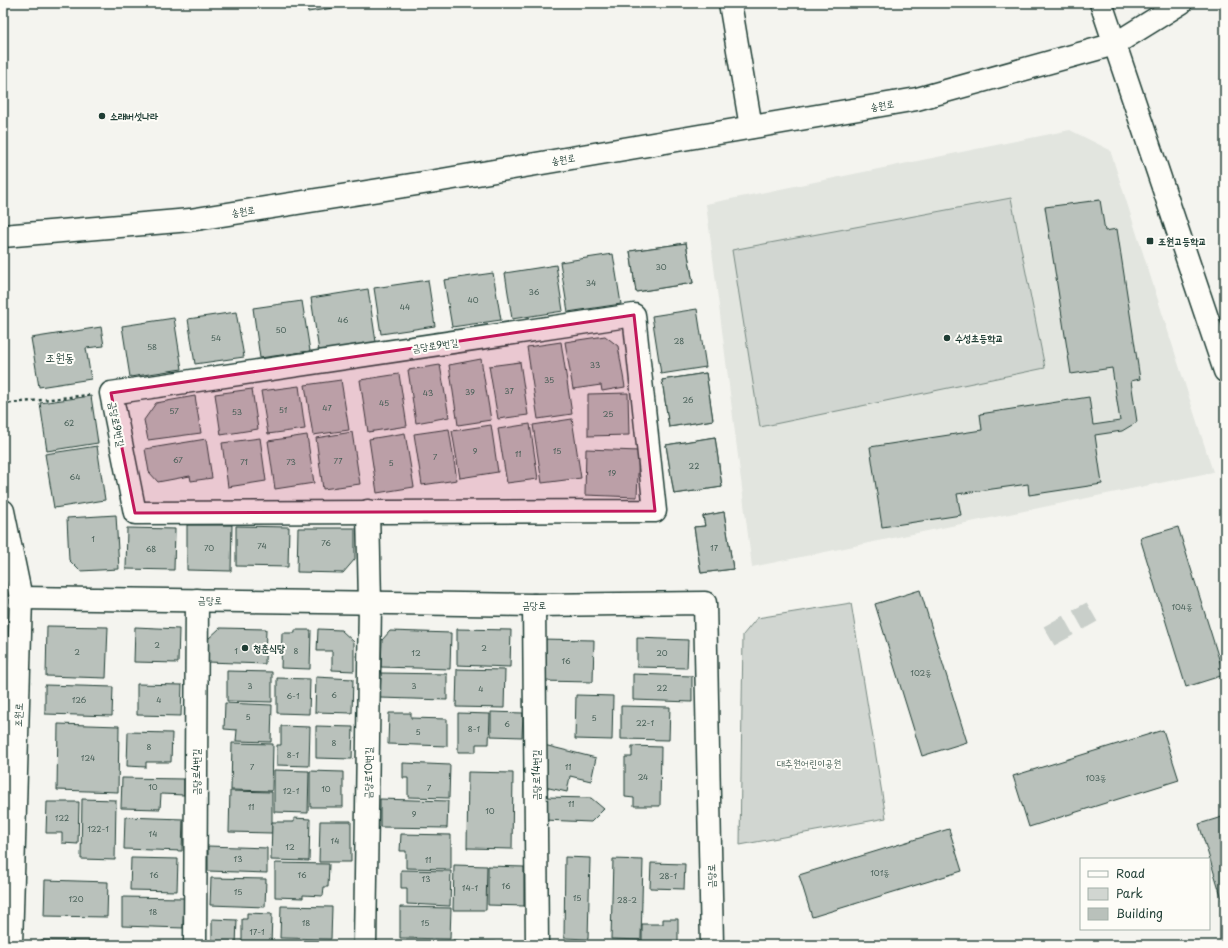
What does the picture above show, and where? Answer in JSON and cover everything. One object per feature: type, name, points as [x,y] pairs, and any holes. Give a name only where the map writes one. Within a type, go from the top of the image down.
[{"type":"street","points":[[730,3],[751,127]]},
{"type":"street","points":[[1102,3],[1225,371]]},
{"type":"street","name":"송원로","points":[[3,236],[190,220],[428,182],[917,99],[1116,44],[1181,3]]},
{"type":"street","name":"금당로9번길","points":[[634,315],[655,511],[368,511],[135,514],[111,393],[634,315]]},
{"type":"street","name":"조원로","points":[[3,511],[21,598],[11,945]]},
{"type":"street","points":[[368,511],[370,602]]},
{"type":"street","name":"금당로","points":[[21,598],[534,605],[705,603],[712,945]]},
{"type":"street","name":"금당로4번길","points":[[195,945],[197,600]]},
{"type":"street","name":"금당로10번길","points":[[365,945],[370,602]]},
{"type":"street","name":"금당로14번길","points":[[534,605],[537,945]]},
{"type":"path","points":[[3,404],[111,393]]},
{"type":"highlighted area","points":[[634,315],[655,511],[135,513],[111,393]]},
{"type":"shaded area","name":"수성초등학교","points":[[1070,130],[1110,150],[1213,472],[752,567],[706,204]]},
{"type":"green space","points":[[1011,198],[1045,368],[760,427],[732,250]]},
{"type":"green space","name":"대추원어린이공원","points":[[851,603],[886,818],[740,845],[743,635],[757,618]]},
{"type":"building","points":[[307,3],[358,3],[359,4],[308,12]]},
{"type":"building","points":[[1100,200],[1105,231],[1117,229],[1140,379],[1131,381],[1137,422],[1122,431],[1095,435],[1102,484],[1029,495],[1028,484],[957,494],[961,515],[882,527],[870,447],[982,430],[980,414],[1089,397],[1093,425],[1120,421],[1112,368],[1071,374],[1045,207]]},
{"type":"building","points":[[686,243],[693,283],[636,292],[630,251]]},
{"type":"building","points":[[686,243],[693,283],[636,292],[630,251]]},
{"type":"building","points":[[613,254],[621,304],[568,312],[560,262]]},
{"type":"building","points":[[556,265],[563,311],[512,319],[505,273]]},
{"type":"building","points":[[493,273],[501,320],[452,327],[444,280]]},
{"type":"building","points":[[428,280],[435,326],[381,334],[374,288]]},
{"type":"building","points":[[368,289],[376,342],[319,351],[311,298]]},
{"type":"building","points":[[302,301],[310,351],[260,358],[253,308]]},
{"type":"building","points":[[697,309],[706,367],[661,374],[652,316]]},
{"type":"building","points":[[236,312],[244,357],[195,364],[188,319]]},
{"type":"building","points":[[174,318],[182,369],[130,377],[122,326]]},
{"type":"building","points":[[101,327],[104,346],[86,348],[91,379],[39,387],[31,338]]},
{"type":"building","points":[[605,336],[618,346],[625,387],[602,391],[601,385],[573,389],[565,342]]},
{"type":"building","points":[[561,342],[572,414],[538,419],[527,347]]},
{"type":"building","points":[[481,359],[491,420],[458,425],[449,365]]},
{"type":"building","points":[[520,362],[528,415],[498,419],[489,366]]},
{"type":"building","points":[[440,365],[449,417],[416,423],[408,370]]},
{"type":"building","points":[[706,373],[713,420],[669,427],[662,380]]},
{"type":"building","points":[[706,373],[713,420],[669,427],[662,380]]},
{"type":"building","points":[[399,374],[407,426],[368,432],[360,380]]},
{"type":"building","points":[[341,380],[349,430],[313,435],[305,385]]},
{"type":"building","points":[[299,386],[305,429],[268,434],[261,391]]},
{"type":"building","points":[[252,389],[258,429],[221,435],[215,394]]},
{"type":"building","points":[[628,393],[629,435],[588,436],[588,394]]},
{"type":"building","points":[[91,396],[98,443],[47,451],[40,403]]},
{"type":"building","points":[[195,396],[201,433],[148,440],[144,420],[156,403]]},
{"type":"building","points":[[572,419],[581,478],[542,483],[533,425]]},
{"type":"building","points":[[530,424],[538,479],[507,483],[498,429]]},
{"type":"building","points":[[491,425],[498,472],[460,478],[452,431]]},
{"type":"building","points":[[449,429],[457,480],[422,485],[414,434]]},
{"type":"building","points":[[352,432],[360,484],[323,489],[316,438]]},
{"type":"building","points":[[405,433],[414,487],[377,493],[369,439]]},
{"type":"building","points":[[307,435],[314,483],[275,489],[268,441]]},
{"type":"building","points":[[715,437],[722,487],[674,494],[666,445]]},
{"type":"building","points":[[715,437],[722,487],[674,494],[666,445]]},
{"type":"building","points":[[260,438],[266,481],[228,487],[222,443]]},
{"type":"building","points":[[206,439],[212,478],[191,481],[190,476],[158,482],[149,472],[145,449]]},
{"type":"building","points":[[97,446],[105,500],[54,508],[45,454]]},
{"type":"building","points":[[586,449],[639,451],[637,497],[585,495]]},
{"type":"building","points":[[724,512],[733,569],[701,573],[694,527],[705,526],[703,516]]},
{"type":"building","points":[[724,512],[733,569],[701,573],[694,527],[705,526],[703,516]]},
{"type":"building","points":[[116,515],[119,569],[80,571],[69,560],[67,518]]},
{"type":"building","points":[[187,525],[232,525],[231,571],[187,570]]},
{"type":"building","points":[[236,526],[289,527],[288,567],[236,566]]},
{"type":"building","points":[[1178,527],[1224,675],[1186,687],[1140,538]]},
{"type":"building","points":[[127,528],[175,529],[174,570],[126,569]]},
{"type":"building","points":[[298,528],[355,528],[355,559],[343,573],[297,572]]},
{"type":"building","points":[[920,590],[967,742],[922,756],[875,604]]},
{"type":"building","points":[[47,626],[108,627],[106,678],[46,676]]},
{"type":"building","points":[[135,627],[179,629],[178,663],[134,662]]},
{"type":"building","points":[[220,628],[266,629],[265,664],[207,662],[207,640]]},
{"type":"building","points":[[318,629],[341,630],[354,642],[354,671],[332,670],[332,651],[317,651]]},
{"type":"building","points":[[457,629],[511,630],[510,667],[457,665]]},
{"type":"building","points":[[295,630],[311,630],[310,669],[281,668],[282,633],[295,633]]},
{"type":"building","points":[[390,631],[451,633],[450,669],[381,667],[382,640]]},
{"type":"building","points":[[637,638],[688,640],[687,668],[637,667]]},
{"type":"building","points":[[540,639],[594,640],[593,682],[539,681]]},
{"type":"building","points":[[457,669],[505,670],[504,708],[456,707]]},
{"type":"building","points":[[227,671],[272,672],[272,702],[227,701]]},
{"type":"building","points":[[381,673],[447,674],[447,700],[380,698]]},
{"type":"building","points":[[633,674],[692,676],[692,702],[633,700]]},
{"type":"building","points":[[316,677],[353,679],[352,713],[315,712]]},
{"type":"building","points":[[277,678],[310,679],[309,714],[277,713]]},
{"type":"building","points":[[137,684],[182,685],[181,716],[137,715]]},
{"type":"building","points":[[45,685],[113,687],[112,716],[45,714]]},
{"type":"building","points":[[576,695],[613,696],[612,740],[575,739]]},
{"type":"building","points":[[225,703],[272,705],[271,742],[236,741],[237,730],[224,729]]},
{"type":"building","points":[[621,706],[670,707],[669,740],[621,739]]},
{"type":"building","points":[[491,712],[523,713],[522,737],[491,736]]},
{"type":"building","points":[[389,713],[411,713],[411,718],[447,719],[447,746],[388,744]]},
{"type":"building","points":[[458,713],[490,714],[489,744],[476,744],[476,752],[458,752]]},
{"type":"building","points":[[58,724],[119,726],[118,792],[57,790]]},
{"type":"building","points":[[281,726],[310,727],[309,766],[277,765],[277,745],[281,745]]},
{"type":"building","points":[[316,726],[353,727],[352,759],[316,758]]},
{"type":"building","points":[[1163,730],[1179,780],[1029,827],[1013,776]]},
{"type":"building","points":[[128,732],[172,733],[171,762],[146,762],[146,767],[127,766]]},
{"type":"building","points":[[232,743],[273,744],[272,791],[231,790]]},
{"type":"building","points":[[544,745],[596,758],[591,781],[570,776],[567,792],[540,786]]},
{"type":"building","points":[[632,746],[661,747],[660,806],[634,806],[634,798],[625,797],[625,757],[632,757]]},
{"type":"building","points":[[403,763],[450,765],[449,798],[408,797],[408,778],[403,778]]},
{"type":"building","points":[[274,770],[309,771],[308,813],[274,812]]},
{"type":"building","points":[[310,771],[343,772],[343,807],[310,807]]},
{"type":"building","points":[[468,772],[513,773],[512,849],[467,848]]},
{"type":"building","points":[[122,778],[184,779],[184,795],[161,794],[160,809],[121,808]]},
{"type":"building","points":[[230,791],[272,792],[272,833],[229,832]]},
{"type":"building","points":[[545,797],[591,798],[604,809],[591,822],[544,820]]},
{"type":"building","points":[[82,799],[116,800],[115,860],[81,859]]},
{"type":"building","points":[[380,799],[448,801],[447,828],[380,827]]},
{"type":"building","points":[[47,802],[79,802],[78,844],[62,843],[62,833],[46,833]]},
{"type":"building","points":[[1225,816],[1225,901],[1223,902],[1210,858],[1199,824]]},
{"type":"building","points":[[125,817],[183,819],[182,851],[124,849]]},
{"type":"building","points":[[294,818],[310,819],[309,861],[271,860],[272,822],[294,822]]},
{"type":"building","points":[[320,821],[351,821],[351,862],[319,862]]},
{"type":"building","points":[[949,829],[962,871],[812,917],[799,875]]},
{"type":"building","points":[[401,834],[451,835],[451,869],[406,868],[406,851],[400,851]]},
{"type":"building","points":[[208,846],[267,848],[267,873],[208,871]]},
{"type":"building","points":[[565,857],[590,858],[588,939],[564,938]]},
{"type":"building","points":[[131,858],[178,859],[177,891],[130,890]]},
{"type":"building","points":[[613,859],[643,860],[641,940],[611,939]]},
{"type":"building","points":[[275,863],[329,864],[328,887],[324,887],[323,896],[303,895],[303,898],[275,897]]},
{"type":"building","points":[[651,863],[685,864],[684,889],[650,888]]},
{"type":"building","points":[[454,865],[487,866],[486,910],[453,910]]},
{"type":"building","points":[[488,866],[524,867],[524,906],[488,905]]},
{"type":"building","points":[[401,870],[451,871],[450,906],[407,904],[407,888],[401,888]]},
{"type":"building","points":[[211,878],[266,879],[265,907],[210,905]]},
{"type":"building","points":[[45,880],[108,882],[107,917],[44,916]]},
{"type":"building","points":[[122,897],[184,898],[183,928],[122,926]]},
{"type":"building","points":[[281,906],[332,907],[331,939],[280,938]]},
{"type":"building","points":[[400,907],[451,908],[450,939],[400,938]]},
{"type":"building","points":[[247,913],[272,914],[271,945],[242,945],[242,919],[247,919]]},
{"type":"building","points":[[212,919],[237,920],[236,945],[212,945]]},
{"type":"building","points":[[663,919],[678,919],[678,945],[642,945],[642,924],[663,924]]},
{"type":"building","points":[[41,940],[106,941],[106,945],[41,945]]},
{"type":"building","points":[[453,940],[496,942],[496,945],[453,945]]},
{"type":"building","points":[[109,942],[176,944],[176,945],[109,945]]},
{"type":"tunnel","points":[[1049,636],[1092,612]]},
{"type":"place","name":"소래버섯나라","points":[[102,116]]},
{"type":"place","name":"조원고등학교","points":[[1150,241]]},
{"type":"place","name":"수성초등학교","points":[[947,338]]},
{"type":"place","name":"청춘식당","points":[[245,648]]},
{"type":"district","name":"조원동","points":[[60,358]]}]
